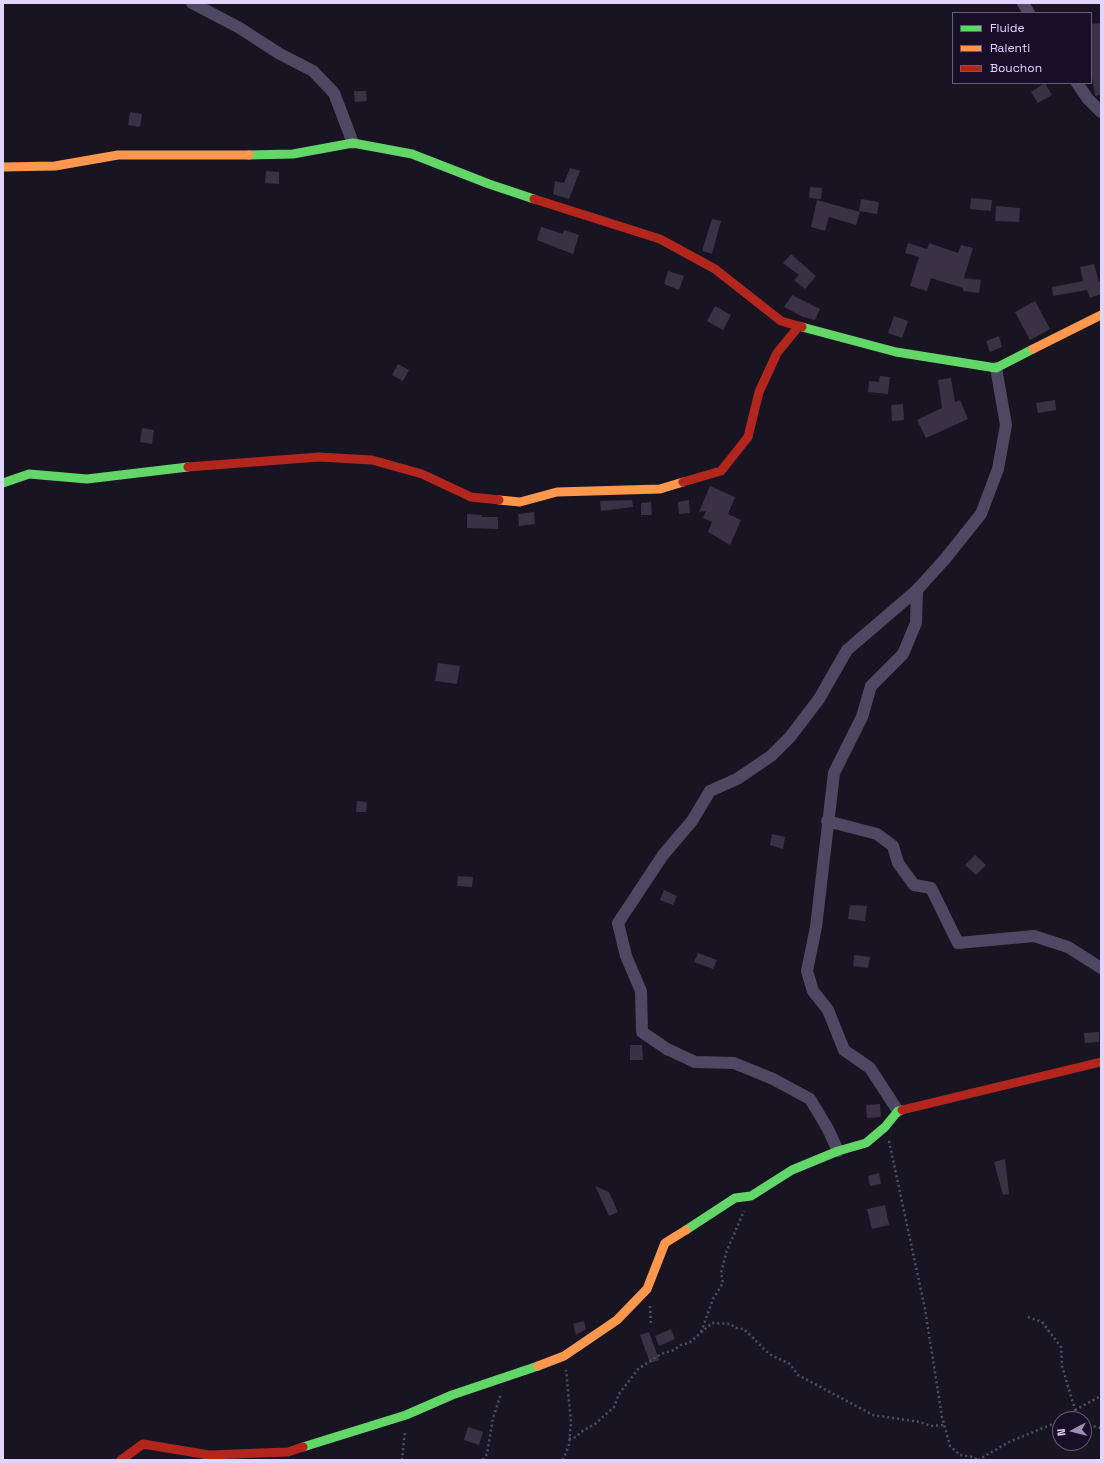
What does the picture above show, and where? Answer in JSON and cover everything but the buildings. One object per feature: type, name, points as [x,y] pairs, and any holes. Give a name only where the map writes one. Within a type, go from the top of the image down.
[{"type":"street","points":[[192,3],[238,27],[280,54],[313,71],[334,93],[353,143]]},
{"type":"street","points":[[1023,3],[1028,12]]},
{"type":"street","points":[[1078,84],[1088,99],[1101,112]]},
{"type":"street","points":[[3,166],[55,166],[118,155],[193,156],[293,154],[353,143],[412,154],[489,184],[660,238],[714,269],[781,321],[896,352],[996,368],[1101,315]]},
{"type":"street","points":[[3,483],[29,474],[88,479],[153,470],[319,457],[372,460],[422,474],[471,497],[520,502],[557,492],[660,489],[721,471],[748,438],[759,392],[777,353],[799,326]]},
{"type":"street","points":[[838,1151],[828,1129],[810,1099],[773,1079],[734,1063],[695,1062],[667,1049],[642,1032],[641,991],[626,956],[618,923],[663,855],[692,821],[710,791],[737,779],[771,756],[790,737],[819,699],[847,650],[917,590],[945,559],[981,514],[998,469],[1006,425],[996,368]]},
{"type":"street","points":[[898,1111],[870,1068],[844,1050],[828,1010],[813,991],[807,971],[816,927],[827,821],[834,773],[862,718],[871,686],[903,654],[916,623],[917,590]]},
{"type":"street","points":[[827,821],[877,834],[893,846],[898,863],[914,886],[931,888],[958,943],[1034,936],[1068,947],[1101,968]]},
{"type":"street","points":[[121,1460],[143,1444],[209,1455],[288,1452],[353,1430],[406,1415],[452,1395],[506,1378],[564,1356],[616,1320],[647,1290],[665,1243],[735,1198],[751,1196],[792,1170],[838,1151],[866,1143],[885,1128],[898,1111],[978,1093],[1039,1076],[1101,1062]]},
{"type":"path","points":[[885,1128],[893,1152],[898,1189],[925,1309],[944,1425],[950,1446],[956,1453],[973,1457],[978,1460],[1009,1442],[1052,1424]]},
{"type":"path","points":[[701,1332],[713,1299],[723,1283],[721,1273],[726,1253],[751,1196]]},
{"type":"path","points":[[1028,1317],[1042,1322],[1061,1347],[1062,1366],[1076,1410],[1101,1396]]},
{"type":"path","points":[[569,1439],[576,1437],[581,1432],[595,1424],[614,1407],[619,1394],[638,1369],[661,1354],[689,1343],[712,1323],[731,1324],[735,1328],[744,1329],[769,1354],[790,1364],[798,1375],[855,1407],[874,1415],[920,1422],[931,1426],[944,1425]]},
{"type":"path","points":[[563,1460],[569,1439],[570,1408],[564,1356]]},
{"type":"path","points":[[483,1460],[487,1454],[493,1418],[506,1378]]},
{"type":"path","points":[[402,1460],[406,1415]]},
{"type":"traffic: fast","points":[[249,155],[293,154],[353,143],[412,154],[489,184],[534,199]]},
{"type":"traffic: fast","points":[[802,327],[896,352],[996,368],[1033,349]]},
{"type":"traffic: fast","points":[[3,483],[29,474],[87,479],[188,467]]},
{"type":"traffic: fast","points":[[686,1230],[735,1198],[751,1196],[792,1170],[838,1151],[866,1143],[885,1127],[898,1111],[902,1110]]},
{"type":"traffic: fast","points":[[303,1447],[406,1415],[452,1395],[538,1366]]},
{"type":"traffic: slow","points":[[3,167],[55,166],[118,155],[249,155]]},
{"type":"traffic: slow","points":[[1033,349],[1101,315]]},
{"type":"traffic: slow","points":[[499,500],[520,502],[557,492],[660,489],[683,482]]},
{"type":"traffic: slow","points":[[538,1366],[564,1356],[617,1320],[647,1289],[665,1243],[686,1230]]},
{"type":"traffic: jam","points":[[534,199],[660,239],[715,269],[781,321],[802,327]]},
{"type":"traffic: jam","points":[[683,482],[721,471],[748,437],[759,392],[777,353],[799,326]]},
{"type":"traffic: jam","points":[[188,467],[319,457],[372,460],[422,474],[471,497],[499,500]]},
{"type":"traffic: jam","points":[[902,1110],[1101,1062]]},
{"type":"traffic: jam","points":[[121,1460],[143,1444],[209,1455],[288,1452],[303,1447]]}]
